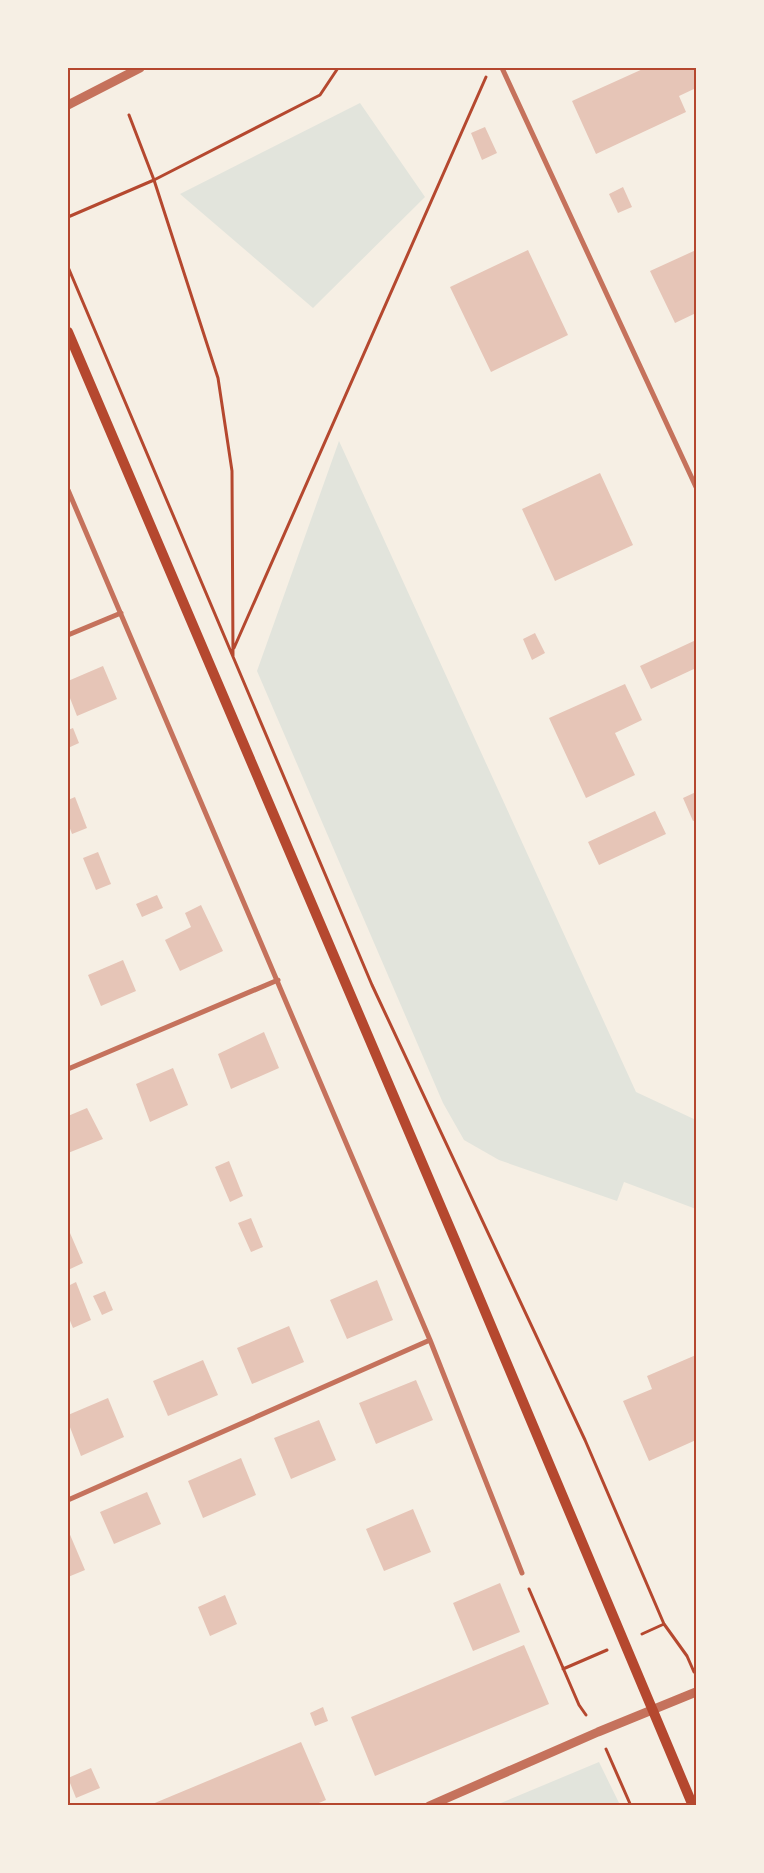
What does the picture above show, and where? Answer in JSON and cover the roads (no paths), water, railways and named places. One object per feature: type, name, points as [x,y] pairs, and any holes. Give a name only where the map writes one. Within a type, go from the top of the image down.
[{"type":"main road","points":[[68,332],[455,1240],[651,1710],[693,1806]]},
{"type":"street","points":[[68,105],[140,68]]},
{"type":"street","points":[[502,68],[696,487]]},
{"type":"street","points":[[68,490],[430,1340],[522,1573]]},
{"type":"street","points":[[68,636],[121,613]]},
{"type":"street","points":[[68,1069],[278,980]]},
{"type":"street","points":[[68,1500],[430,1340]]},
{"type":"street","points":[[429,1806],[598,1732],[696,1692]]}]
